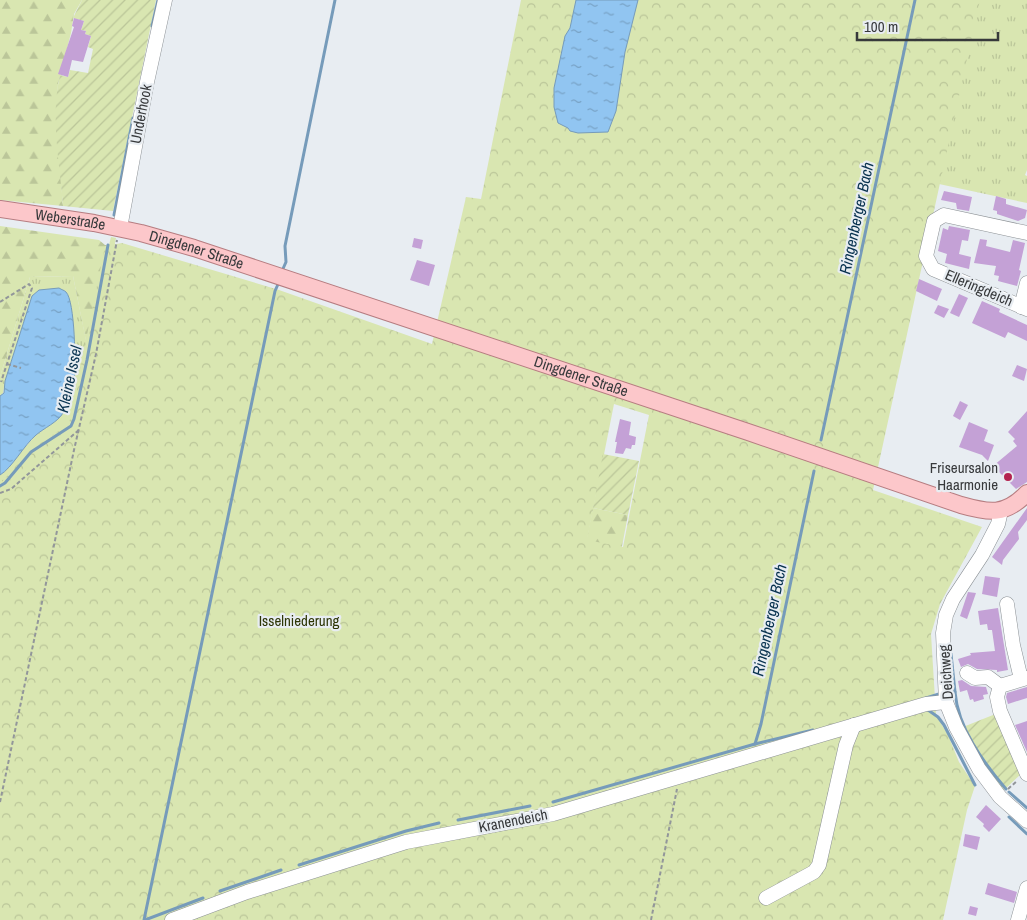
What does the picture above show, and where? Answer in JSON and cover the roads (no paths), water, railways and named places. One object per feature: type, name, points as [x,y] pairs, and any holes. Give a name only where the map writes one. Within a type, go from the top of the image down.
[{"type":"main road","name":"Weberstraße","points":[[0,209],[57,217],[119,232],[141,233]]},
{"type":"main road","name":"Dingdener Straße","points":[[141,233],[280,276],[961,505],[986,512],[1001,511]]},
{"type":"main road","points":[[1001,511],[1023,497]]},
{"type":"street","name":"Underhook","points":[[119,232],[147,82],[165,0]]},
{"type":"street","name":"Elleringdeich","points":[[1027,233],[944,215],[934,221],[926,256],[933,269],[1024,308],[1027,283]]},
{"type":"street","name":"Deichweg","points":[[1001,511],[998,524],[982,555],[953,599],[946,615],[943,633],[946,702],[956,727],[979,769],[1000,796],[1027,821]]},
{"type":"street","points":[[1000,686],[1024,679],[1012,646],[1006,604]]},
{"type":"street","points":[[967,673],[975,678],[988,677],[1000,686]]},
{"type":"street","points":[[1000,686],[997,697],[1000,711],[1026,773]]},
{"type":"street","name":"Kranendeich","points":[[172,920],[247,892],[406,842],[553,814],[926,704],[946,702]]},
{"type":"street","points":[[766,898],[814,872],[819,865],[846,745],[854,725]]},
{"type":"street","points":[[1018,920],[1027,888]]},
{"type":"water","points":[[576,0],[638,0],[625,52],[616,111],[608,132],[578,133],[570,131],[558,123],[554,107],[554,88],[565,36],[570,28]]},
{"type":"water","points":[[59,288],[66,292],[69,298],[73,320],[75,373],[70,397],[61,416],[39,432],[0,475],[0,396],[4,393],[5,381],[32,296],[39,290]]},
{"type":"waterway","name":"Kleine Issel","points":[[152,26],[158,0]]},
{"type":"waterway","points":[[282,271],[286,262],[285,246],[335,0]]},
{"type":"waterway","name":"Ringenberger Bach","points":[[821,440],[915,0]]},
{"type":"waterway","name":"Kleine Issel","points":[[114,215],[133,118]]},
{"type":"waterway","name":"Kleine Issel","points":[[0,486],[5,483],[31,452],[71,426],[87,360],[108,245]]},
{"type":"waterway","points":[[144,920],[275,291],[279,282]]},
{"type":"waterway","name":"Ringenberger Bach","points":[[755,744],[761,724],[814,471]]},
{"type":"waterway","points":[[951,654],[955,692]]},
{"type":"waterway","points":[[953,693],[955,692],[961,719],[973,744],[1006,789]]},
{"type":"waterway","points":[[926,698],[939,694]]},
{"type":"waterway","points":[[928,710],[938,717],[944,725],[975,785]]},
{"type":"waterway","name":"Ringenberger Bach","points":[[553,802],[755,744],[813,730]]},
{"type":"waterway","points":[[1009,792],[1027,808]]},
{"type":"waterway","points":[[458,820],[530,806]]},
{"type":"waterway","points":[[1009,817],[1027,834]]},
{"type":"waterway","points":[[299,865],[406,831],[439,823]]},
{"type":"waterway","points":[[220,891],[281,870]]},
{"type":"waterway","points":[[145,920],[203,898]]},
{"type":"place","name":"Friseursalon Haarmonie","points":[[1008,477]]},
{"type":"park label","name":"Isselniederung","points":[[299,621]]}]
